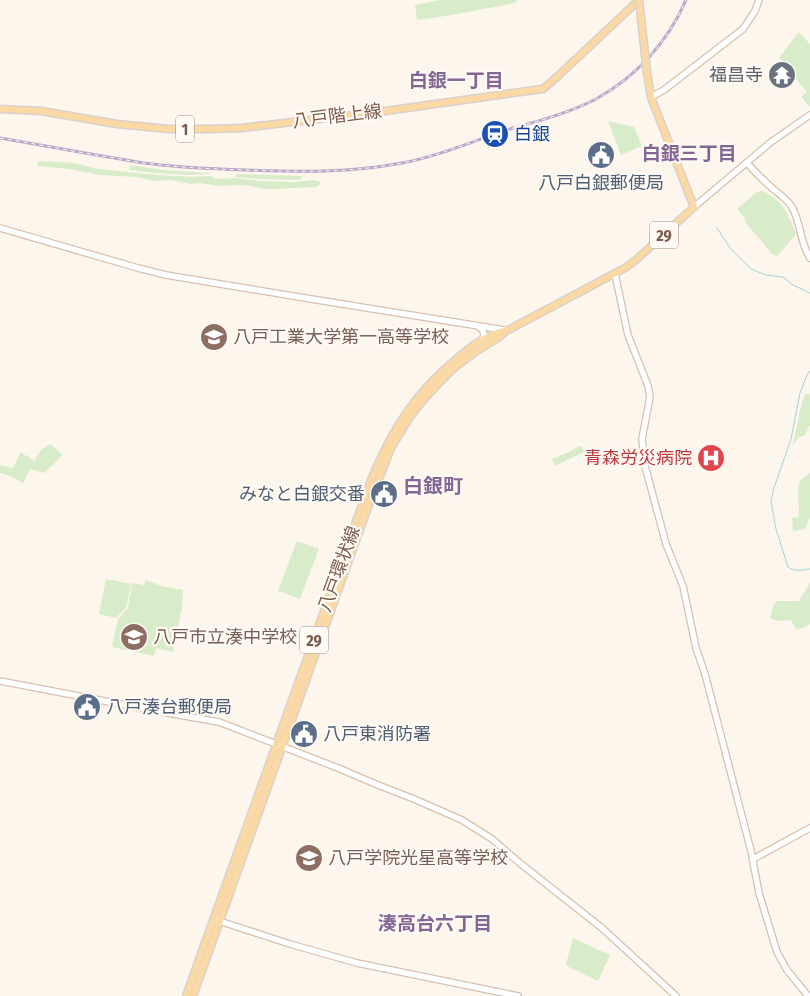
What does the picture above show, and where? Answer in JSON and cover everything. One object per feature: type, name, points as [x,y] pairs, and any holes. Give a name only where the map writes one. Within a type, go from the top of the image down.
[{"type":"main road","name":"29","points":[[639,0],[651,97],[694,207]]},
{"type":"main road","name":"八戸階上線","points":[[0,108],[41,111],[116,124],[168,129],[241,128],[371,113],[543,89],[639,0]]},
{"type":"main road","name":"八戸環状線","points":[[193,996],[217,921],[372,480],[386,446],[408,409],[453,361],[492,335],[506,330],[615,274],[637,259],[694,207]]},
{"type":"main road","name":"八戸環状線","points":[[280,745],[369,504],[392,448],[410,417],[440,382],[466,359],[499,337],[506,330]]},
{"type":"main road","name":"八戸環状線","points":[[186,996],[217,921]]},
{"type":"street","points":[[651,97],[664,90],[742,29],[755,11],[759,0]]},
{"type":"street","points":[[694,207],[771,142],[810,114]]},
{"type":"street","points":[[747,163],[792,208],[805,250],[810,258]]},
{"type":"street","points":[[0,228],[166,275],[506,330]]},
{"type":"street","points":[[615,274],[628,335],[648,386],[650,397],[642,439],[645,466],[666,544],[683,586],[696,648],[710,691],[753,859],[759,893],[776,952],[787,970],[808,996]]},
{"type":"street","points":[[476,325],[482,329],[484,334],[483,340]]},
{"type":"street","points":[[0,681],[219,722],[414,798],[462,820],[492,839],[602,928],[676,996]]},
{"type":"street","points":[[753,859],[810,828]]},
{"type":"street","points":[[217,921],[290,944],[357,962],[518,996]]},
{"type":"street","points":[[488,996],[490,989]]},
{"type":"green space","points":[[440,0],[517,1],[515,3],[452,15],[417,20],[415,5]]},
{"type":"green space","points":[[798,33],[810,44],[810,107],[801,97],[807,92],[779,58]]},
{"type":"green space","points":[[608,121],[634,127],[642,146],[621,155]]},
{"type":"green space","points":[[38,161],[69,162],[99,169],[155,175],[211,176],[216,179],[236,178],[261,181],[296,182],[313,180],[321,182],[315,187],[275,189],[240,185],[191,184],[171,180],[154,181],[137,177],[100,175],[69,169],[37,166]]},
{"type":"green space","points":[[130,165],[164,170],[210,173],[189,175],[129,170]]},
{"type":"green space","points":[[236,174],[301,176],[301,179],[258,179],[236,177]]},
{"type":"green space","points":[[762,191],[775,198],[784,208],[796,234],[777,256],[772,254],[745,222],[746,220],[738,210],[757,192]]},
{"type":"green space","points":[[805,394],[810,394],[810,425],[805,435],[799,437],[792,446],[801,407]]},
{"type":"green space","points":[[50,444],[63,455],[44,473],[30,469],[23,483],[0,473],[0,465],[13,468],[21,452],[34,461],[41,450]]},
{"type":"green space","points":[[581,446],[584,452],[555,466],[552,459]]},
{"type":"green space","points":[[810,473],[810,518],[805,529],[793,531],[792,518],[799,517],[798,487],[800,481]]},
{"type":"green space","points":[[297,541],[319,549],[300,599],[278,591]]},
{"type":"green space","points":[[106,579],[131,584],[126,608],[116,618],[99,614]]},
{"type":"green space","points":[[146,580],[161,586],[183,590],[182,607],[173,652],[156,648],[154,656],[112,647],[118,619],[128,608],[132,583],[144,585]]},
{"type":"green space","points":[[810,582],[810,624],[796,629],[791,620],[778,621],[770,618],[774,604],[777,601],[799,601]]},
{"type":"green space","points":[[573,938],[610,955],[598,981],[567,966]]},
{"type":"waterway","points":[[717,228],[730,248],[751,269],[766,275],[783,277],[793,285],[810,293]]},
{"type":"waterway","points":[[810,371],[800,393],[791,439],[771,501],[776,529],[788,567],[796,570],[810,569]]},
{"type":"railway","points":[[0,138],[142,163],[188,167],[267,171],[324,171],[363,169],[402,163],[429,157],[554,116],[596,99],[624,80],[649,57],[670,30],[686,0]]},
{"type":"place","name":"福昌寺","points":[[782,75]]},
{"type":"place","name":"白銀","points":[[495,134]]},
{"type":"place","name":"八戸白銀郵便局","points":[[601,155]]},
{"type":"place","name":"八戸工業大学第一高等学校","points":[[214,337]]},
{"type":"place","name":"青森労災病院","points":[[711,458]]},
{"type":"place","name":"みなと白銀交番","points":[[384,494]]},
{"type":"place","name":"八戸市立湊中学校","points":[[134,637]]},
{"type":"place","name":"八戸湊台郵便局","points":[[87,707]]},
{"type":"place","name":"八戸東消防署","points":[[304,734]]},
{"type":"place","name":"八戸学院光星高等学校","points":[[309,858]]},
{"type":"district","name":"白銀一丁目","points":[[456,80]]},
{"type":"district","name":"白銀三丁目","points":[[689,153]]},
{"type":"district","name":"白銀町","points":[[433,486]]},
{"type":"district","name":"湊高台六丁目","points":[[435,923]]}]
